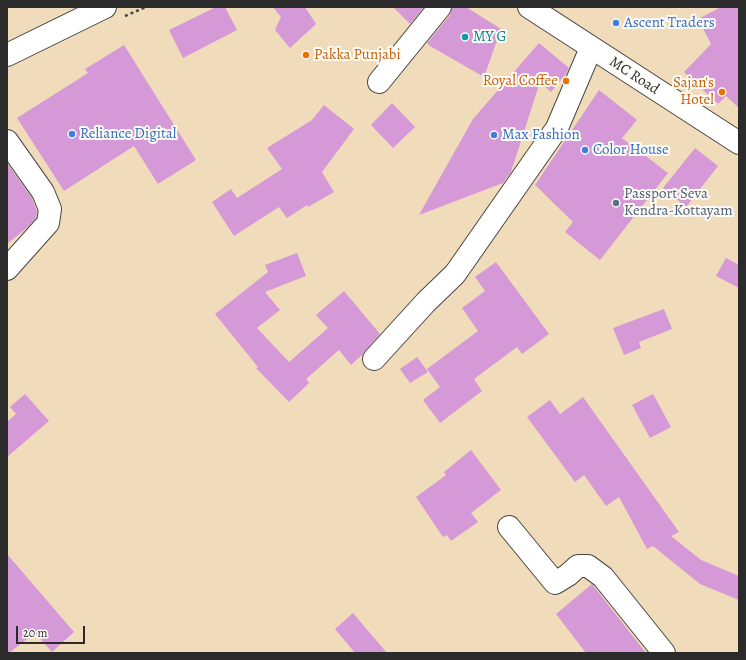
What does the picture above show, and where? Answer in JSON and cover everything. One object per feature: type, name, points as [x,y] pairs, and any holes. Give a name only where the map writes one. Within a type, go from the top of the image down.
[{"type":"street","points":[[7,55],[105,7]]},
{"type":"street","points":[[379,82],[440,7]]},
{"type":"street","name":"MC Road","points":[[529,7],[739,143]]},
{"type":"street","points":[[374,359],[426,302],[455,274],[557,128],[591,48]]},
{"type":"street","points":[[7,141],[43,192],[50,210],[48,223],[7,269]]},
{"type":"street","points":[[509,527],[555,583],[568,575],[578,566],[588,566],[603,577],[664,653]]},
{"type":"building","points":[[216,7],[225,7],[237,30],[183,58],[169,30]]},
{"type":"building","points":[[273,7],[305,7],[316,24],[290,48],[275,30],[281,17]]},
{"type":"building","points":[[393,7],[424,7],[410,24]]},
{"type":"building","name":"MY G","points":[[452,7],[466,7],[501,29],[484,77],[427,43],[450,15]]},
{"type":"building","points":[[721,7],[739,7],[739,108],[726,96],[718,104],[684,72],[711,44],[698,19]]},
{"type":"building","name":"Max Fashion","points":[[539,43],[569,68],[551,92],[540,82],[511,172],[503,183],[419,215],[473,119]]},
{"type":"building","points":[[124,45],[196,160],[158,184],[134,146],[64,191],[17,118],[88,73],[85,69]]},
{"type":"building","points":[[599,90],[637,120],[622,138],[668,173],[600,260],[565,232],[573,222],[535,185]]},
{"type":"building","points":[[392,103],[415,127],[393,148],[371,125]]},
{"type":"building","points":[[324,105],[354,129],[322,172],[334,192],[308,207],[307,205],[287,218],[279,207],[234,236],[212,202],[231,189],[237,198],[282,169],[267,148],[312,120]]},
{"type":"building","points":[[695,148],[718,166],[686,207],[663,188]]},
{"type":"building","points":[[7,163],[32,198],[37,211],[36,218],[28,227],[7,244]]},
{"type":"building","points":[[297,253],[306,276],[265,292],[280,310],[257,328],[289,362],[328,328],[316,315],[344,291],[380,334],[362,355],[351,365],[339,350],[306,379],[309,383],[289,402],[256,368],[258,367],[215,314],[268,272],[265,265]]},
{"type":"building","points":[[726,258],[739,265],[739,288],[716,276]]},
{"type":"building","points":[[496,262],[549,334],[522,354],[517,347],[474,379],[482,391],[440,423],[423,400],[440,387],[427,369],[478,331],[462,308],[485,291],[475,277]]},
{"type":"building","points":[[664,309],[672,329],[639,342],[641,348],[624,355],[613,328]]},
{"type":"building","points":[[417,357],[428,372],[410,383],[400,369]]},
{"type":"building","points":[[25,394],[49,421],[7,457],[7,422],[16,414],[10,407]]},
{"type":"building","points":[[653,394],[671,427],[650,438],[632,405]]},
{"type":"building","points":[[583,397],[679,532],[671,536],[701,560],[739,576],[739,600],[700,584],[653,546],[647,549],[619,497],[606,506],[584,475],[575,482],[527,417],[550,400],[560,414]]},
{"type":"building","points":[[471,450],[501,490],[471,513],[478,522],[451,541],[447,535],[443,537],[416,497],[446,475],[444,472]]},
{"type":"building","points":[[7,554],[74,632],[52,652],[35,633],[7,653]]},
{"type":"building","points":[[592,584],[646,653],[586,653],[556,614]]},
{"type":"building","points":[[353,613],[387,653],[355,653],[335,629]]},
{"type":"place","name":"Ascent Traders","points":[[616,23]]},
{"type":"place","name":"MY G","points":[[465,37]]},
{"type":"place","name":"Pakka Punjabi","points":[[306,55]]},
{"type":"place","name":"Royal Coffee","points":[[566,81]]},
{"type":"place","name":"Sajan's Hotel","points":[[722,92]]},
{"type":"place","name":"Reliance Digital","points":[[72,134]]},
{"type":"place","name":"Max Fashion","points":[[494,135]]},
{"type":"place","name":"Color House","points":[[585,150]]},
{"type":"place","name":"Passport Seva Kendra-Kottayam","points":[[616,203]]}]
